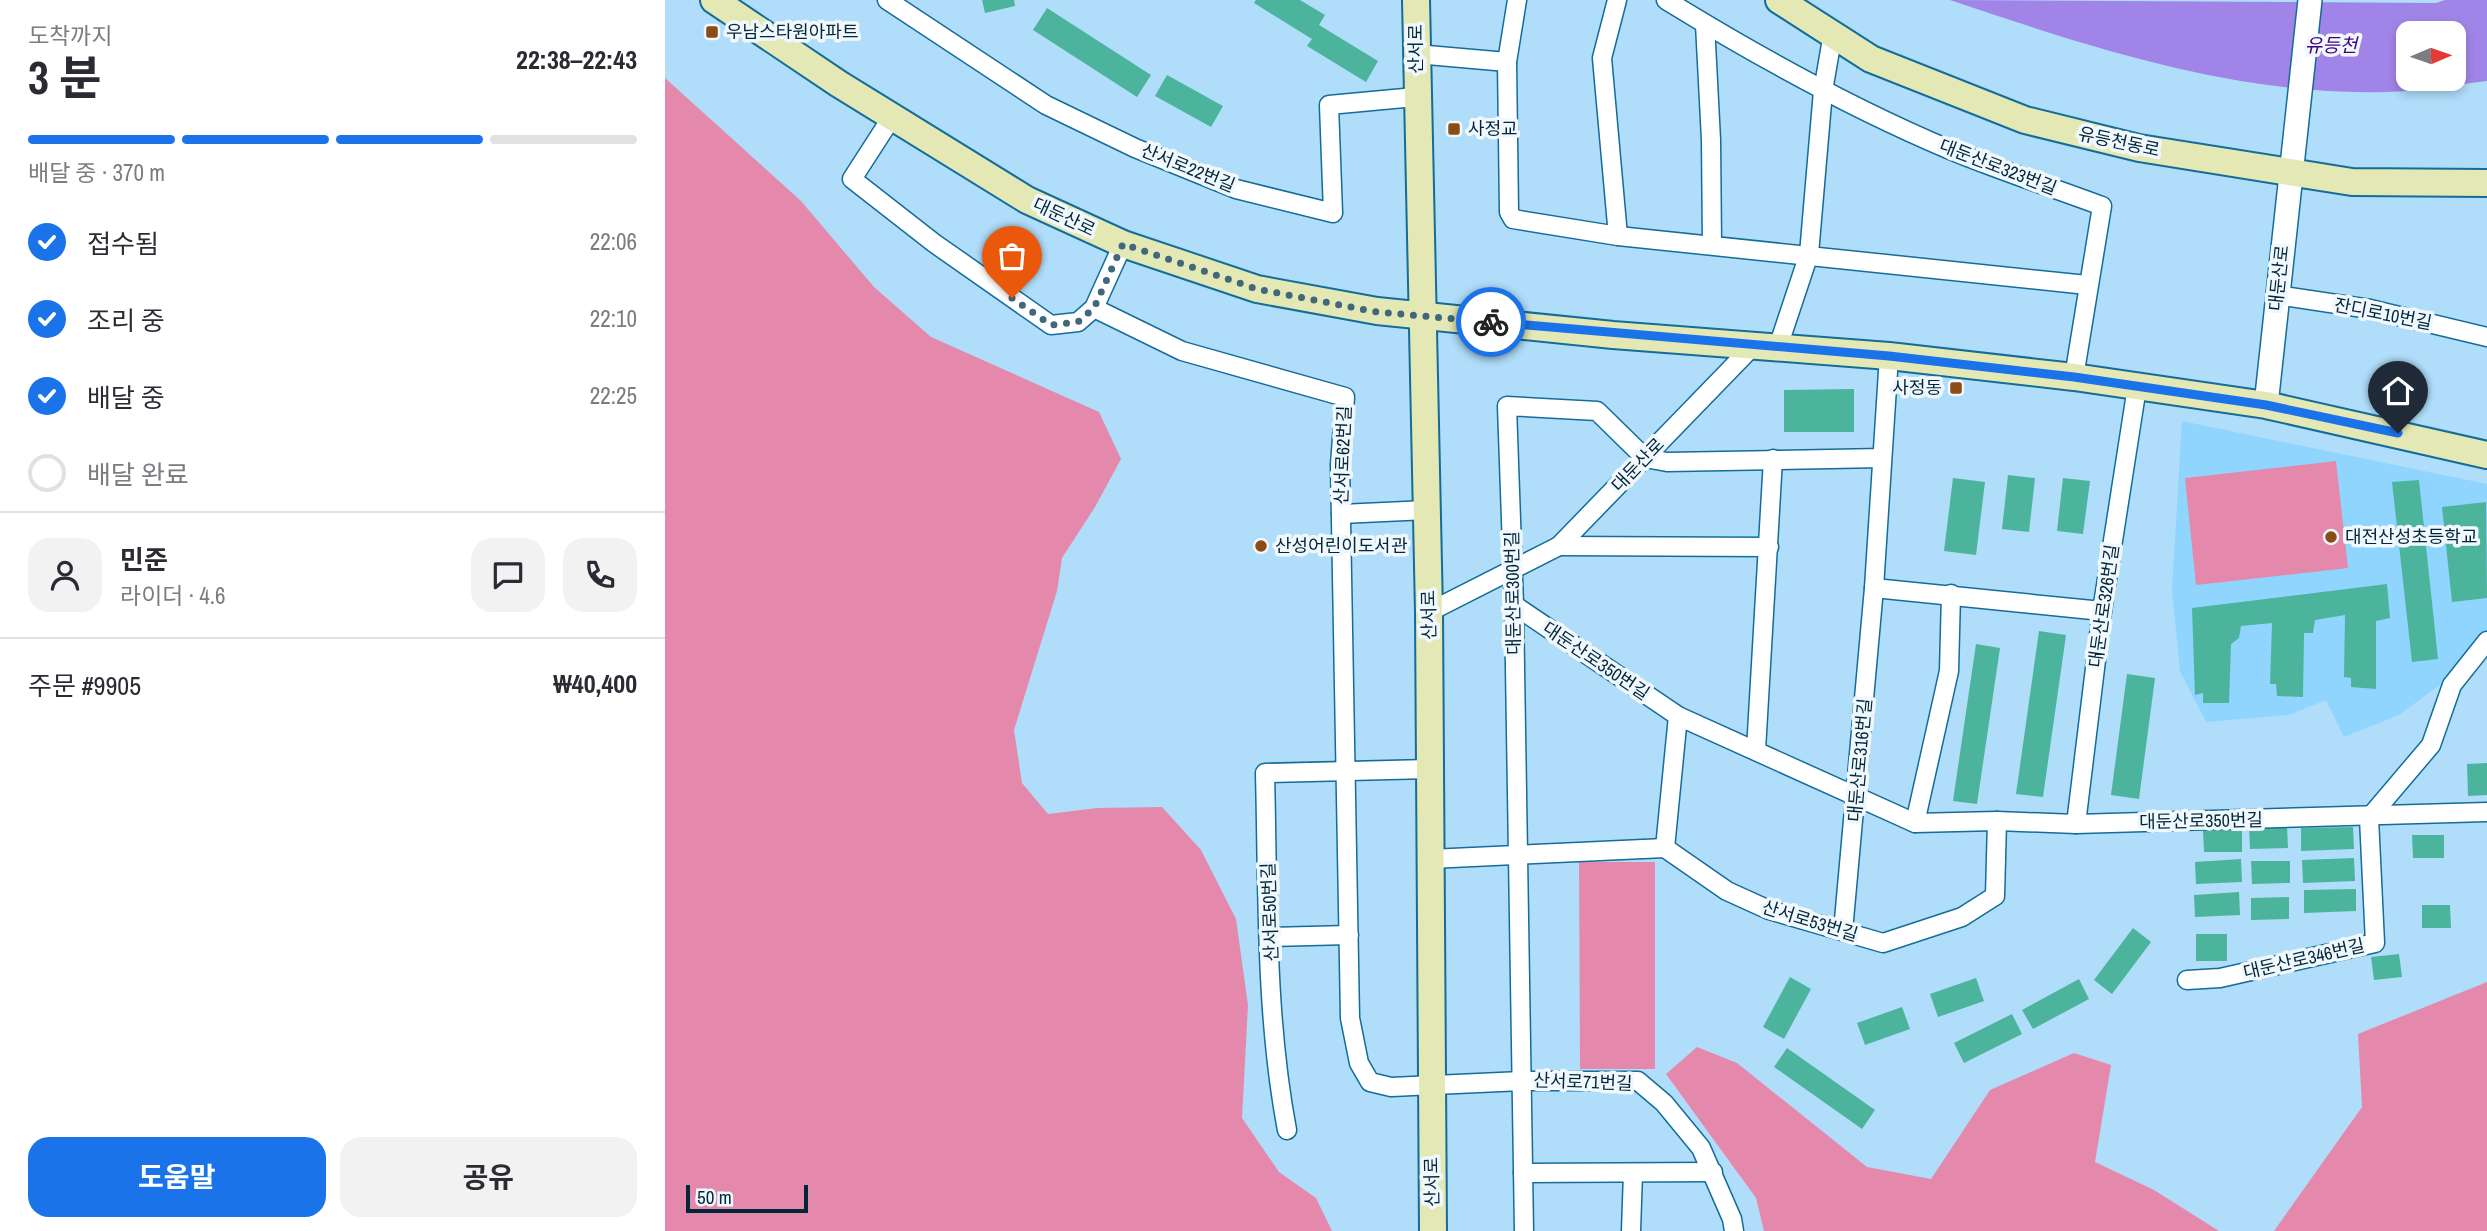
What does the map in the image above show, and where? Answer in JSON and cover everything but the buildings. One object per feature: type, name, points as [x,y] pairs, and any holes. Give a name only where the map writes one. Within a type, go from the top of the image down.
[{"type":"main road","name":"대둔산로","points":[[714,0],[892,117],[1027,200],[1123,244],[1257,289],[1377,312],[1889,356],[2074,377],[2266,405],[2487,455]]},
{"type":"main road","name":"산서로","points":[[1416,0],[1415,97],[1424,316],[1429,612],[1433,1231]]},
{"type":"main road","name":"유등천동로","points":[[1780,0],[1871,59],[2025,120],[2139,148],[2291,162],[2352,182],[2487,183]]},
{"type":"street","name":"산서로22번길","points":[[887,0],[1046,105],[1135,148],[1236,188],[1333,213],[1329,105],[1415,97]]},
{"type":"street","points":[[1517,0],[1507,62],[1509,212],[1513,219],[1618,236],[2087,285]]},
{"type":"street","points":[[1617,0],[1602,58],[1618,236]]},
{"type":"street","name":"대둔산로323번길","points":[[1666,0],[1763,60],[1823,90],[1948,149],[2102,206],[2074,377]]},
{"type":"street","name":"대둔산로","points":[[2266,405],[2310,0]]},
{"type":"street","points":[[1705,24],[1711,140],[1712,245]]},
{"type":"street","points":[[1766,346],[1809,254],[1823,90],[1833,33]]},
{"type":"street","points":[[1416,54],[1507,62]]},
{"type":"street","points":[[892,117],[852,179],[934,243],[1051,325],[1078,322],[1094,308],[1123,244]]},
{"type":"street","name":"잔디로10번길","points":[[2277,295],[2370,309],[2487,337]]},
{"type":"street","name":"산서로62번길","points":[[1094,308],[1182,351],[1345,397],[1340,465],[1350,1018],[1359,1063],[1370,1082],[1391,1087],[1431,1085]]},
{"type":"street","name":"대둔산로","points":[[1429,612],[1513,572],[1559,546],[1645,458],[1766,346]]},
{"type":"street","name":"대둔산로316번길","points":[[1843,931],[1858,797],[1889,356]]},
{"type":"street","name":"대둔산로326번길","points":[[2076,824],[2102,611],[2137,387]]},
{"type":"street","name":"대둔산로300번길","points":[[1524,1231],[1514,605],[1507,406],[1597,411],[1645,458]]},
{"type":"street","points":[[1645,458],[1667,462],[1882,458]]},
{"type":"street","points":[[1756,750],[1773,459]]},
{"type":"street","points":[[1341,514],[1427,510]]},
{"type":"street","points":[[1559,546],[1769,547]]},
{"type":"street","points":[[1874,588],[2102,611]]},
{"type":"street","points":[[1915,823],[1949,671],[1951,594]]},
{"type":"street","name":"대둔산로350번길","points":[[1514,605],[1678,716],[1915,823],[1997,821],[2076,824],[2487,813]]},
{"type":"street","points":[[2369,818],[2431,746],[2452,685],[2487,641]]},
{"type":"street","points":[[1430,859],[1665,848],[1678,716]]},
{"type":"street","points":[[1346,770],[1429,769]]},
{"type":"street","name":"산서로50번길","points":[[1287,1130],[1279,1090],[1270,937],[1265,774],[1346,770]]},
{"type":"street","name":"대둔산로346번길","points":[[2187,980],[2220,978],[2375,943],[2369,818]]},
{"type":"street","name":"산서로53번길","points":[[1665,848],[1727,891],[1769,911],[1883,943],[1962,917],[1995,896],[1997,821]]},
{"type":"street","points":[[1270,937],[1349,935]]},
{"type":"street","name":"산서로71번길","points":[[1431,1085],[1522,1081],[1638,1081],[1671,1112],[1701,1148],[1713,1172],[1734,1231]]},
{"type":"street","points":[[1631,1231],[1633,1172]]},
{"type":"street","points":[[1523,1173],[1713,1172]]},
{"type":"shaded area","points":[[665,78],[801,201],[874,287],[931,337],[1099,412],[1121,459],[1095,507],[1062,558],[1057,591],[1014,730],[1022,783],[1048,814],[1097,808],[1162,807],[1201,850],[1236,919],[1248,1005],[1242,1118],[1279,1172],[1316,1198],[1332,1231],[665,1231]]},
{"type":"shaded area","name":"대전산성초등학교","points":[[2182,421],[2487,484],[2487,633],[2453,675],[2399,715],[2344,737],[2326,700],[2289,715],[2206,722],[2180,671],[2172,590]]},
{"type":"shaded area","points":[[2336,461],[2348,568],[2196,585],[2185,478]]},
{"type":"shaded area","points":[[1579,862],[1655,862],[1655,1069],[1580,1069]]},
{"type":"shaded area","points":[[2487,982],[2487,1231],[2274,1231],[2362,1107],[2358,1034]]},
{"type":"shaded area","points":[[1697,1047],[1737,1063],[1867,1167],[1931,1179],[1990,1090],[2074,1053],[2111,1065],[2095,1162],[2154,1190],[2219,1231],[1764,1231],[1756,1198],[1666,1074]]},
{"type":"water","name":"유등천","points":[[1950,0],[2436,3],[2445,0],[2487,0],[2487,81],[2466,84],[2466,21],[2396,21],[2396,91],[2399,91],[2386,92],[2330,91],[2219,77],[2164,65],[2056,35]]},
{"type":"way so far","points":[[1012,298],[1051,325],[1078,322],[1094,308],[1123,244],[1257,289],[1377,312],[1491,322]]},
{"type":"place","name":"우남스타원아파트","points":[[712,32]]},
{"type":"place","name":"사정교","points":[[1454,129]]},
{"type":"place","name":"사정동","points":[[1956,388]]},
{"type":"place","name":"대전산성초등학교","points":[[2331,537]]},
{"type":"place","name":"산성어린이도서관","points":[[1261,546]]},
{"type":"route","points":[[1491,322],[1613,335],[1889,356],[2074,377],[2266,405],[2398,433]]}]
